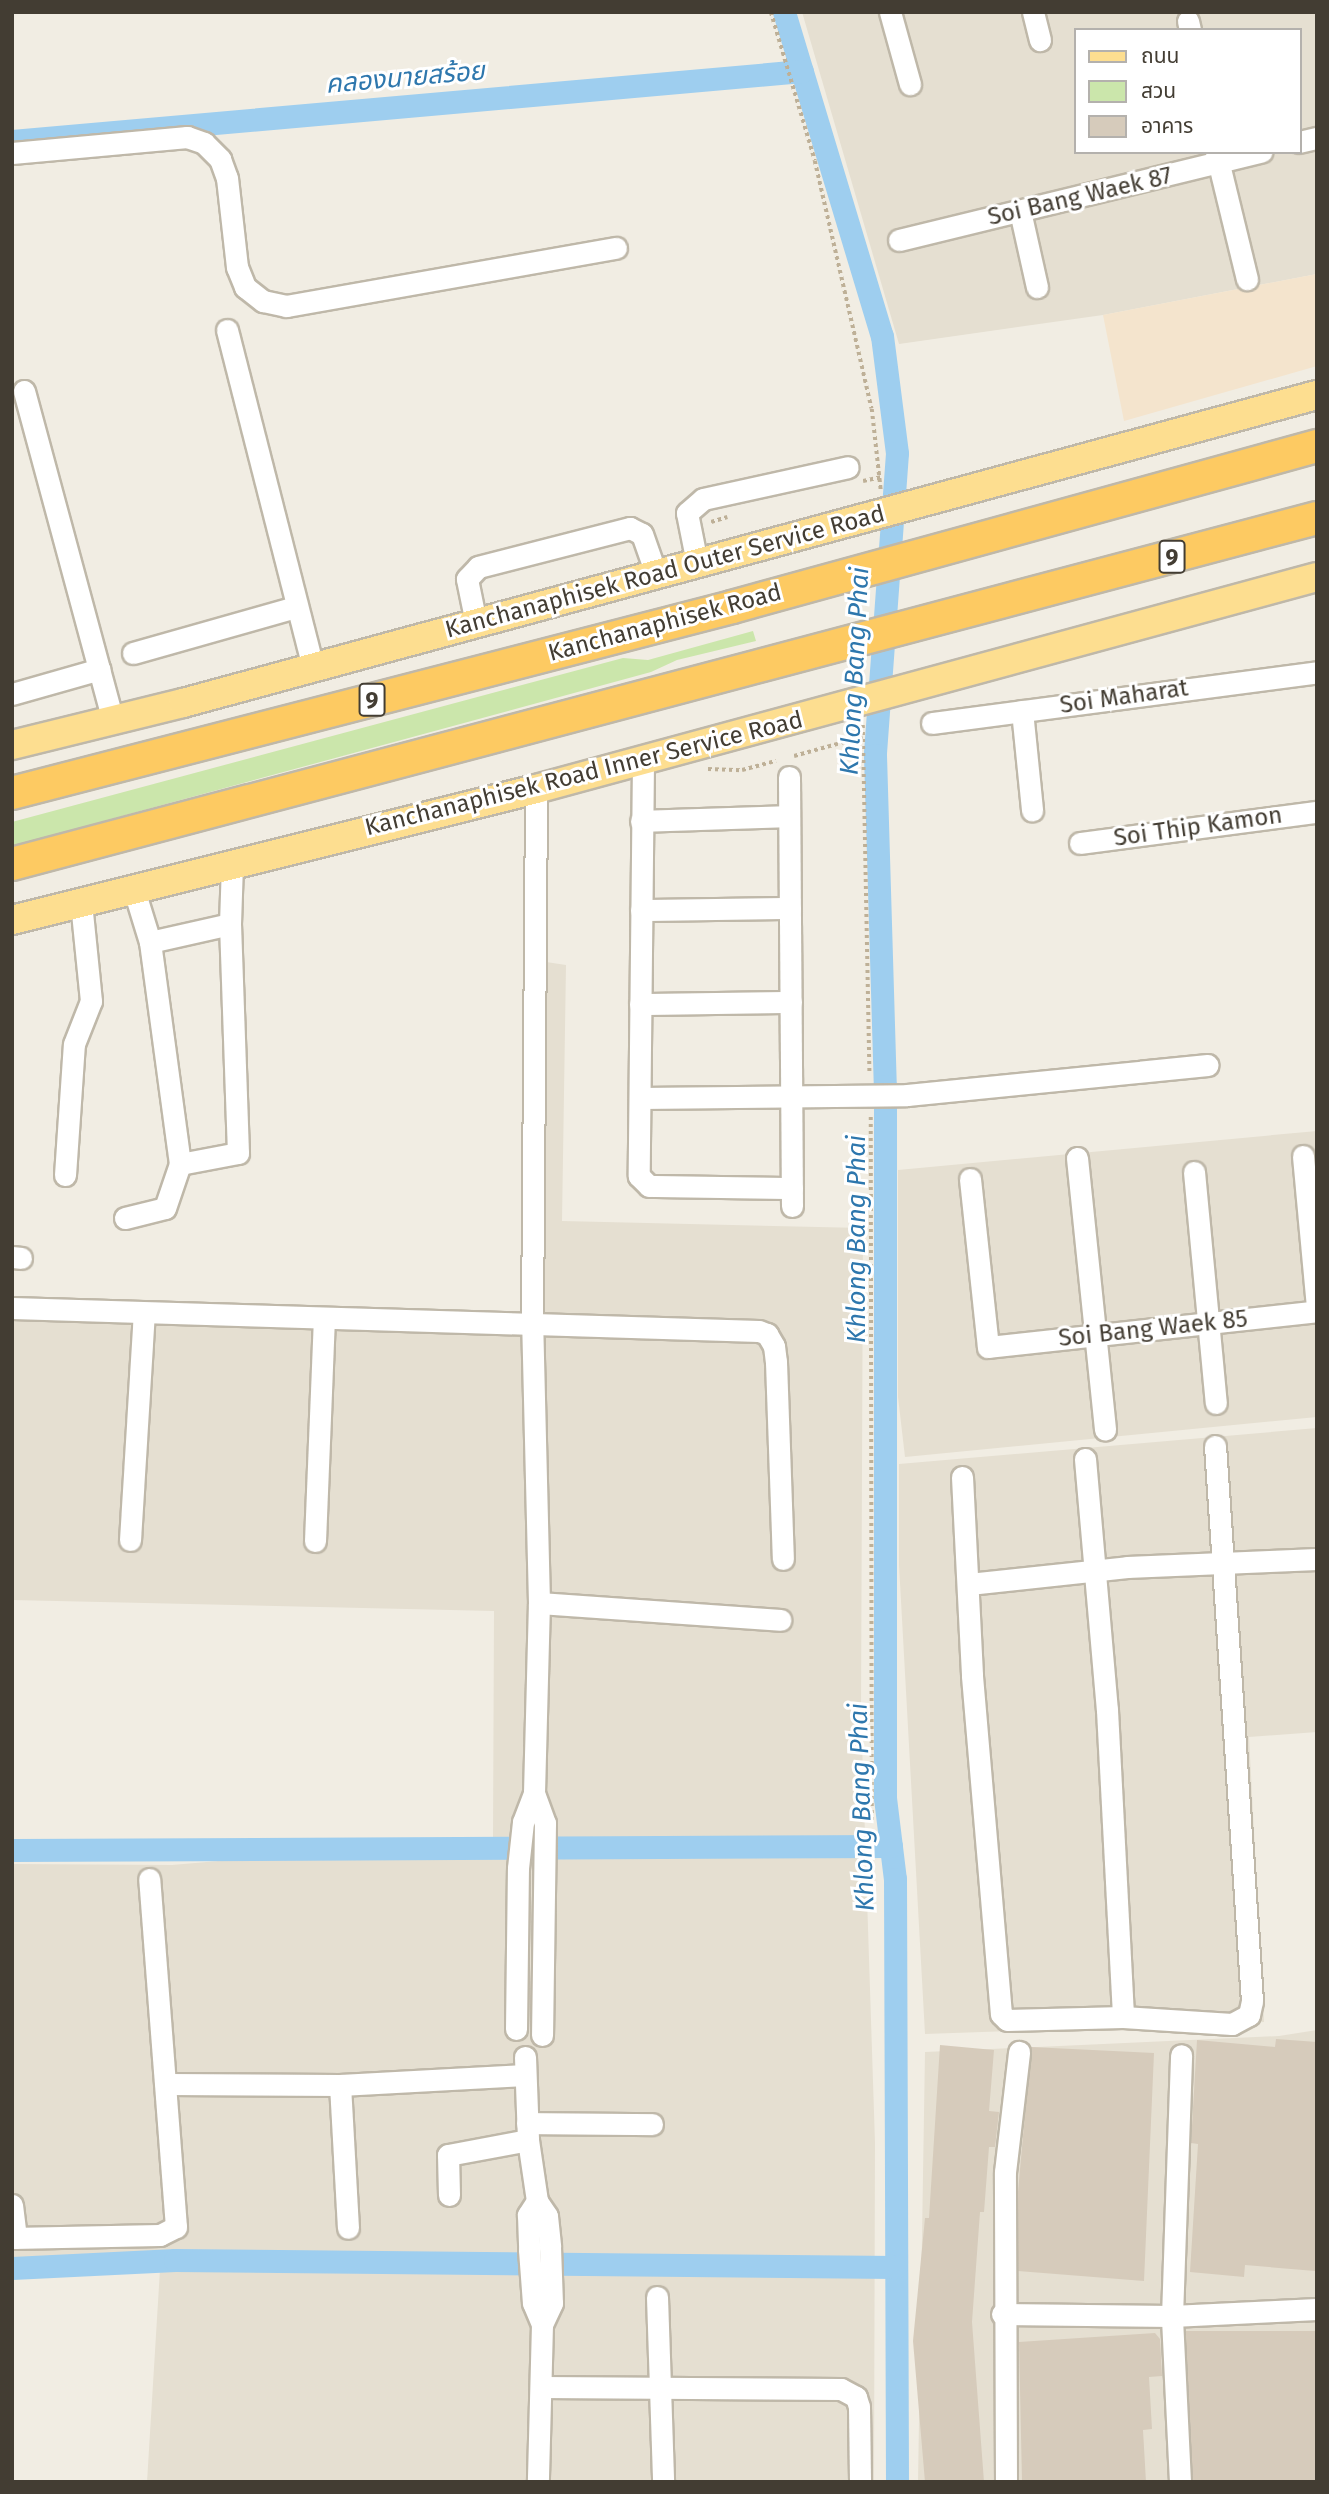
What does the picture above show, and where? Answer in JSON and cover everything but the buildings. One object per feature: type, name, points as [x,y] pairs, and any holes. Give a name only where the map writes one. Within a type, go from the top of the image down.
[{"type":"highway","name":"Kanchanaphisek Road","points":[[12,793],[732,607],[1317,446]]},
{"type":"highway","name":"9","points":[[12,864],[1317,518]]},
{"type":"highway","points":[[12,883],[122,835]]},
{"type":"main road","name":"Kanchanaphisek Road Outer Service Road","points":[[12,745],[113,721],[1317,395]]},
{"type":"main road","name":"Kanchanaphisek Road Inner Service Road","points":[[12,920],[643,761],[1317,577]]},
{"type":"street","points":[[890,12],[910,84]]},
{"type":"street","points":[[1033,12],[1041,40]]},
{"type":"street","points":[[12,153],[187,137],[204,143],[220,159],[227,178],[237,267],[245,287],[263,301],[286,306],[616,248]]},
{"type":"street","name":"Soi Bang Waek 87","points":[[899,240],[1020,211],[1217,158],[1246,154]]},
{"type":"street","points":[[1217,158],[1247,279]]},
{"type":"street","points":[[1020,211],[1037,286]]},
{"type":"street","points":[[227,330],[313,667]]},
{"type":"street","points":[[24,391],[113,721]]},
{"type":"street","points":[[697,563],[687,513],[703,499],[849,467]]},
{"type":"street","points":[[476,623],[467,579],[478,567],[630,528],[642,534],[656,574]]},
{"type":"street","points":[[133,653],[296,607]]},
{"type":"street","points":[[12,694],[100,669]]},
{"type":"street","name":"Soi Maharat","points":[[932,723],[1317,672]]},
{"type":"street","points":[[1022,711],[1032,810]]},
{"type":"street","points":[[643,761],[640,821],[639,1175],[644,1185],[792,1197],[789,777]]},
{"type":"street","points":[[536,789],[532,1326],[539,1603],[534,1793],[523,1822],[518,1868],[516,2029],[510,2043],[525,2066],[527,2132],[537,2201],[547,2216],[550,2247],[540,2285]]},
{"type":"street","name":"Soi Thip Kamon","points":[[1080,843],[1317,811]]},
{"type":"street","points":[[640,821],[789,816]]},
{"type":"street","points":[[180,1164],[239,1153],[230,923],[232,864]]},
{"type":"street","points":[[125,1218],[165,1208],[180,1164],[150,942],[134,890]]},
{"type":"street","points":[[65,1175],[74,1044],[91,1001],[81,902]]},
{"type":"street","points":[[641,910],[790,908]]},
{"type":"street","points":[[150,942],[230,923]]},
{"type":"street","points":[[640,1004],[791,1002]]},
{"type":"street","points":[[640,1098],[868,1098],[1208,1065]]},
{"type":"street","points":[[1303,1156],[1317,1309]]},
{"type":"street","points":[[1077,1158],[1093,1336],[1105,1430]]},
{"type":"street","points":[[1194,1172],[1206,1324],[1216,1403]]},
{"type":"street","name":"Soi Bang Waek 85","points":[[970,1179],[988,1347],[1206,1324],[1317,1309]]},
{"type":"street","points":[[12,1308],[767,1334],[776,1362],[782,1559]]},
{"type":"street","points":[[130,1540],[144,1313]]},
{"type":"street","points":[[315,1541],[324,1320]]},
{"type":"street","points":[[962,1477],[997,2007],[1007,2020],[1123,2017],[1232,2024],[1249,2015],[1252,2001],[1215,1446]]},
{"type":"street","points":[[1086,1460],[1096,1570],[1123,2017]]},
{"type":"street","points":[[969,1584],[1096,1570],[1317,1559]]},
{"type":"street","points":[[539,1603],[780,1620]]},
{"type":"street","points":[[167,2084],[340,2085],[525,2066],[539,2051],[542,2035],[542,1867],[545,1823],[534,1793]]},
{"type":"street","points":[[12,2205],[14,2238],[171,2232],[178,2217],[149,1879]]},
{"type":"street","points":[[516,1916],[542,1918]]},
{"type":"street","points":[[516,2029],[530,2025],[542,2035]]},
{"type":"street","points":[[1006,2482],[1002,2314],[1005,2172],[1019,2052]]},
{"type":"street","points":[[1180,2482],[1172,2316],[1181,2055]]},
{"type":"street","points":[[340,2085],[348,2228]]},
{"type":"street","points":[[449,2196],[448,2155],[527,2132],[652,2124]]},
{"type":"street","points":[[537,2201],[528,2215],[528,2250],[540,2285],[542,2324],[538,2482]]},
{"type":"street","points":[[657,2297],[663,2482]]},
{"type":"street","points":[[1002,2314],[1172,2316],[1317,2309]]},
{"type":"street","points":[[541,2387],[850,2392],[859,2407],[860,2482]]},
{"type":"path","points":[[771,12],[815,161],[872,410],[882,477],[880,504]]},
{"type":"path","points":[[863,723],[872,1823]]},
{"type":"shaded area","points":[[802,12],[1317,12],[1317,274],[1103,315],[899,344]]},
{"type":"shaded area","points":[[1317,274],[1317,366],[1124,421],[1103,315]]},
{"type":"shaded area","points":[[533,960],[566,965],[562,1221],[863,1228],[861,1712],[875,2143],[874,2482],[147,2482],[161,2253],[12,2262],[12,1864],[172,1865],[493,1837],[494,1611],[12,1600],[12,1298],[535,1320]]},
{"type":"shaded area","points":[[1317,1131],[1317,1417],[905,1457],[898,1397],[898,1170]]},
{"type":"shaded area","points":[[1317,1428],[1317,1732],[1249,1737],[1264,2022],[925,2034],[899,1565],[899,1464]]},
{"type":"shaded area","points":[[1317,2030],[1317,2482],[918,2482],[925,2052],[1279,2036]]},
{"type":"green space","points":[[753,631],[756,641],[677,660],[651,672],[12,846],[12,822],[623,658],[648,660]]},
{"type":"waterway","name":"Khlong Bang Phai","points":[[784,12],[882,336],[897,453],[875,755],[885,1086],[885,1798],[895,1879],[897,2482]]},
{"type":"waterway","name":"คลองนายสร้อย","points":[[12,141],[802,71]]},
{"type":"waterway","points":[[12,1850],[891,1846]]},
{"type":"waterway","points":[[12,2268],[175,2260],[896,2267]]}]
